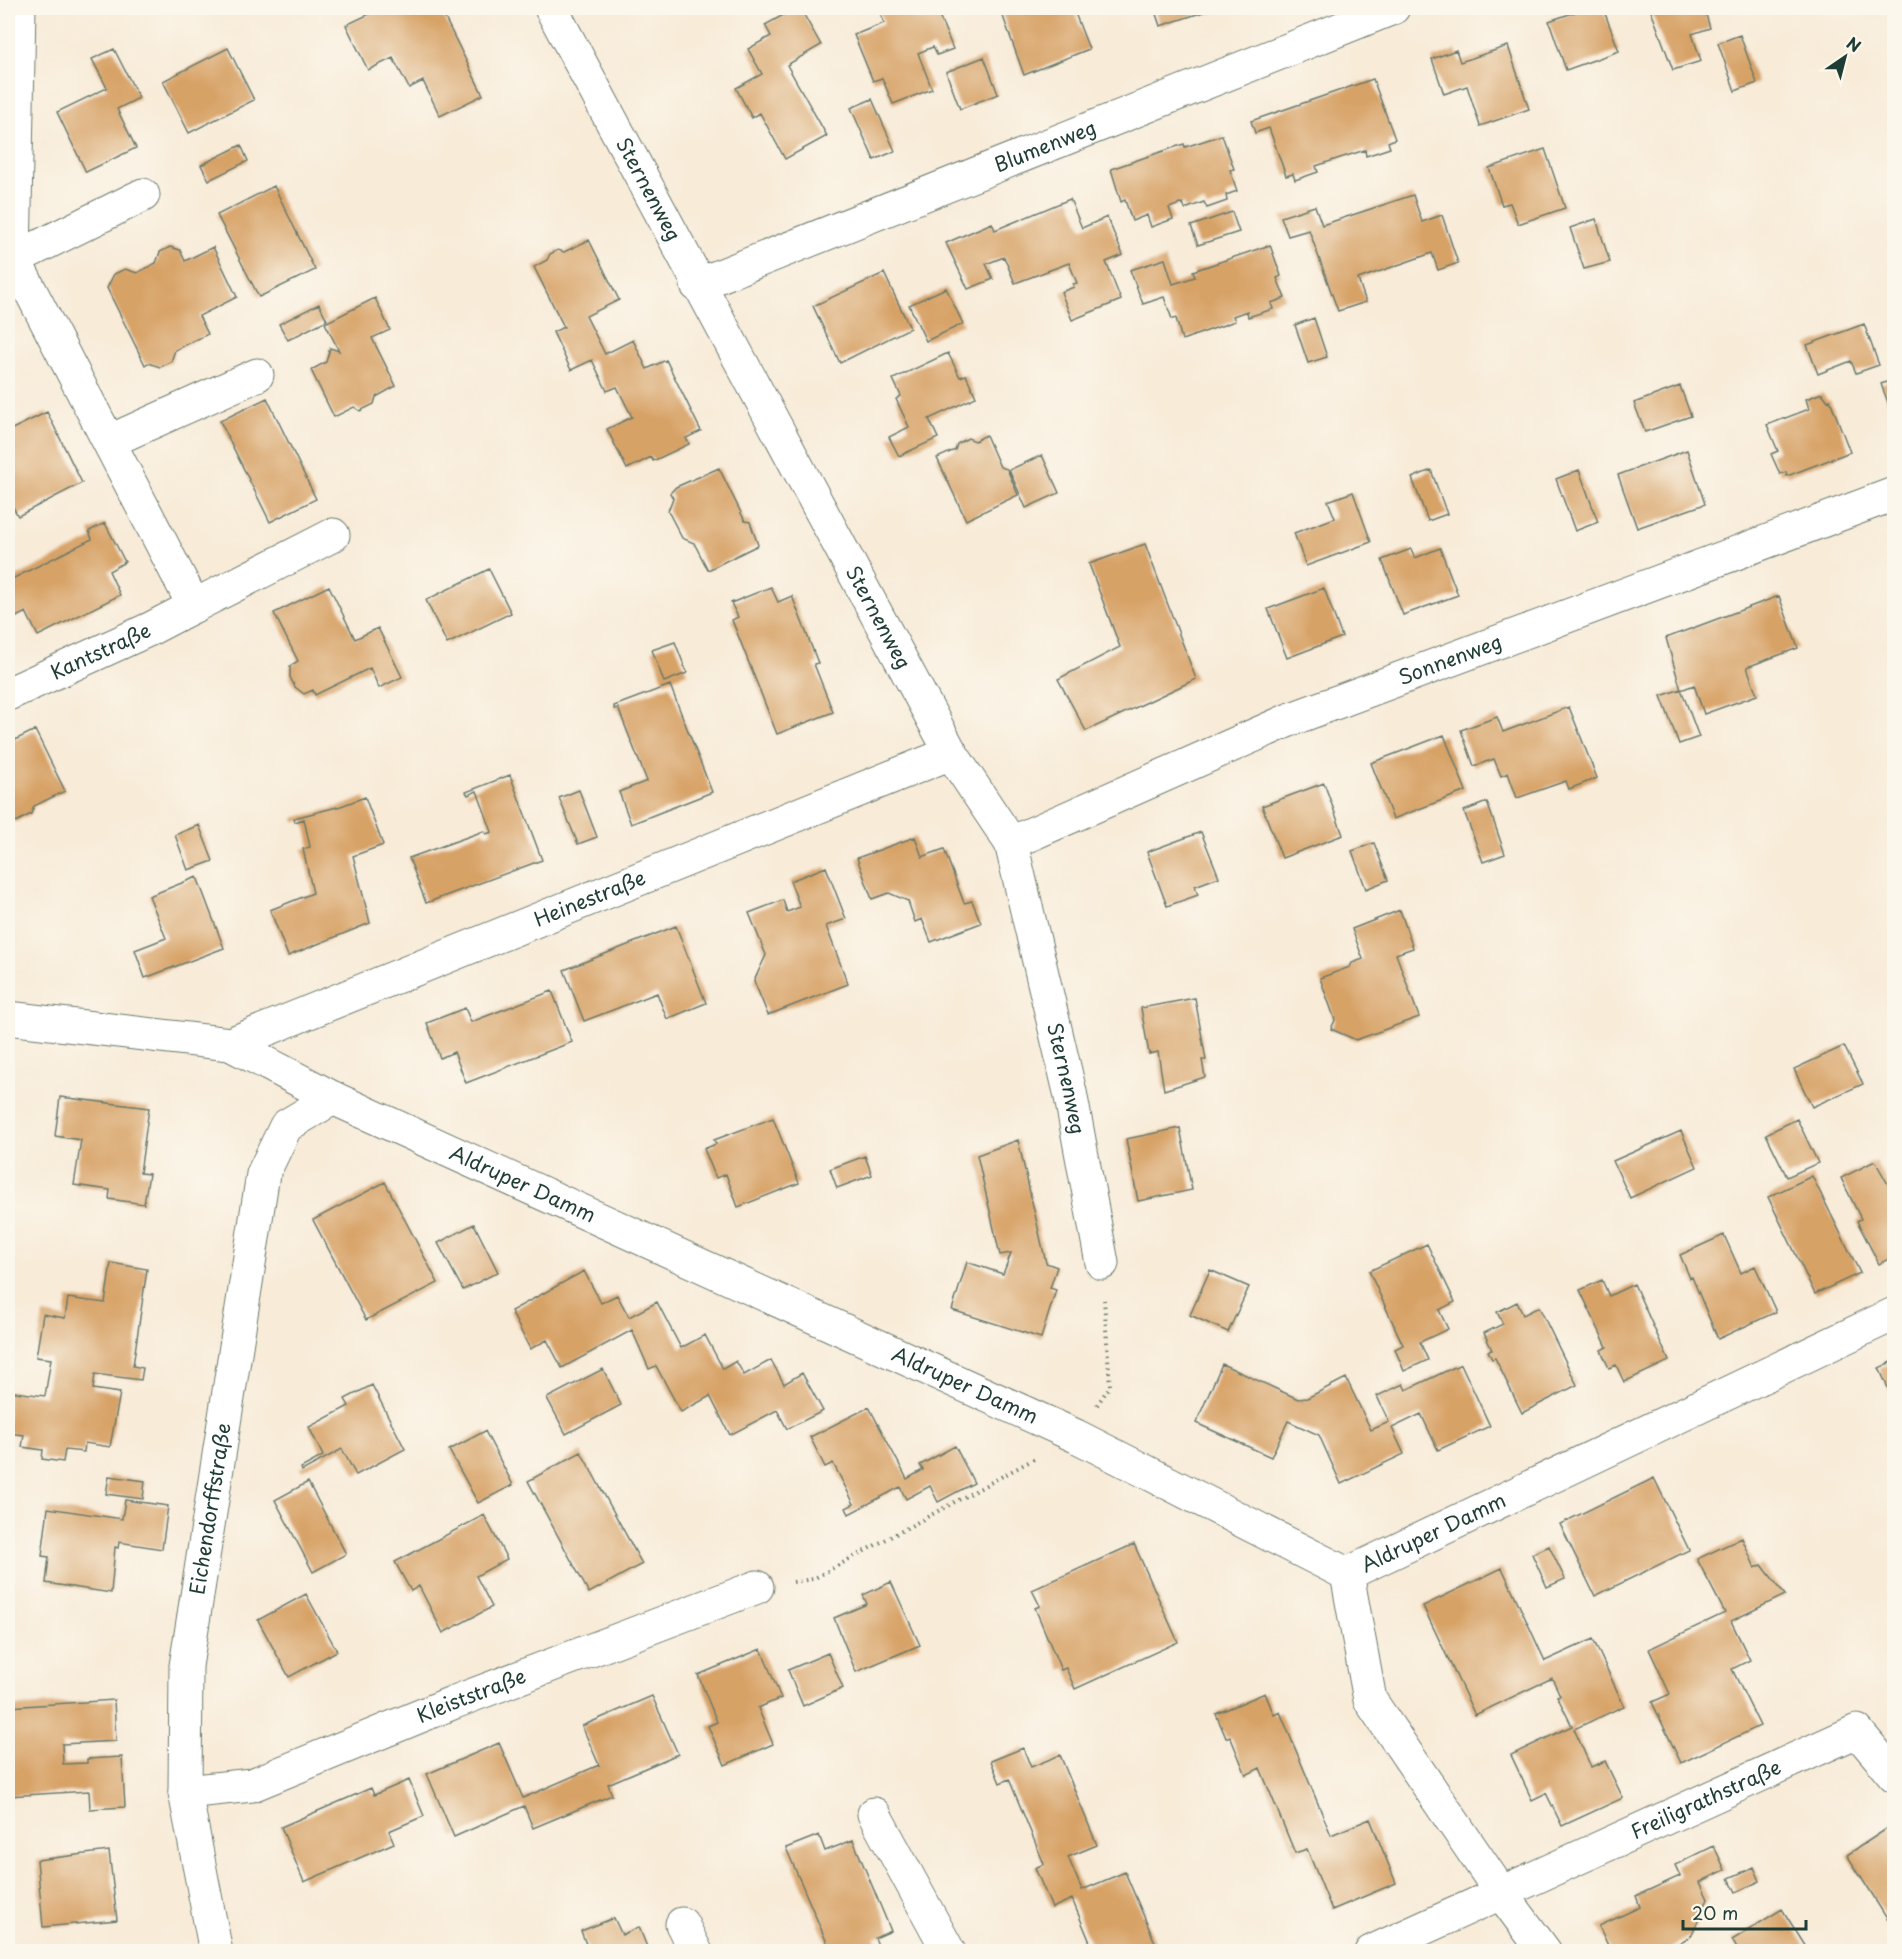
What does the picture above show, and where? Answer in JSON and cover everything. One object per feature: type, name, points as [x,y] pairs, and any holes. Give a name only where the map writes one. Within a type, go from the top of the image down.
[{"type":"street","points":[[19,8],[14,259],[194,606]]},
{"type":"street","name":"Sternenweg","points":[[551,8],[697,285],[951,753],[1011,843],[1070,1092],[1102,1263]]},
{"type":"street","name":"Blumenweg","points":[[697,285],[1393,8]]},
{"type":"street","points":[[14,259],[143,195]]},
{"type":"street","points":[[110,441],[257,375]]},
{"type":"street","name":"Sonnenweg","points":[[1011,843],[1289,720],[1894,494]]},
{"type":"street","name":"Kantstraße","points":[[8,694],[150,629],[333,535]]},
{"type":"street","name":"Heinestraße","points":[[230,1044],[951,753]]},
{"type":"street","name":"Aldruper Damm","points":[[8,1018],[230,1044],[333,1098],[1076,1436],[1347,1574],[1894,1314]]},
{"type":"street","name":"Eichendorffstraße","points":[[216,1952],[185,1792],[186,1666],[263,1174],[286,1126],[333,1098]]},
{"type":"street","points":[[1347,1574],[1370,1700],[1502,1894],[1545,1952]]},
{"type":"street","name":"Kleiststraße","points":[[185,1792],[252,1785],[452,1703],[757,1587]]},
{"type":"street","name":"Freiligrathstraße","points":[[1502,1894],[1857,1731],[1894,1775]]},
{"type":"street","points":[[874,1814],[949,1952]]},
{"type":"street","points":[[1371,1952],[1502,1894]]},
{"type":"path","points":[[757,1587],[813,1579],[1076,1436],[1110,1386],[1102,1263]]},
{"type":"building","points":[[382,8],[440,8],[483,95],[440,116],[423,81],[409,88],[393,58],[368,70],[346,25]]},
{"type":"building","points":[[800,8],[821,45],[787,65],[827,136],[785,159],[760,113],[752,118],[736,88],[762,74],[748,49],[771,36],[765,25]]},
{"type":"building","points":[[878,8],[936,8],[953,49],[937,55],[933,47],[918,53],[932,89],[893,104],[882,78],[873,81],[854,35],[884,23]]},
{"type":"building","points":[[1000,8],[1031,8],[1033,11],[1043,8],[1073,8],[1089,49],[1024,75]]},
{"type":"building","points":[[1154,8],[1216,8],[1160,26]]},
{"type":"building","points":[[1587,8],[1603,8],[1619,51],[1566,70],[1549,21]]},
{"type":"building","points":[[1650,8],[1704,8],[1710,28],[1692,34],[1701,61],[1673,70]]},
{"type":"building","points":[[1740,35],[1757,83],[1735,91],[1718,43]]},
{"type":"building","points":[[1508,46],[1529,109],[1480,126],[1467,86],[1444,94],[1432,59],[1456,50],[1460,62]]},
{"type":"building","points":[[228,48],[254,100],[189,133],[163,81]]},
{"type":"building","points":[[114,49],[139,98],[117,109],[136,148],[86,172],[57,112],[107,88],[92,59]]},
{"type":"building","points":[[984,57],[998,94],[960,109],[946,72]]},
{"type":"building","points":[[1373,79],[1395,139],[1388,142],[1390,148],[1366,156],[1365,150],[1316,166],[1318,172],[1295,180],[1293,174],[1286,176],[1269,128],[1255,133],[1251,121]]},
{"type":"building","points":[[872,99],[895,151],[874,160],[851,108]]},
{"type":"building","points":[[1222,135],[1234,169],[1230,170],[1237,191],[1226,195],[1227,201],[1207,208],[1204,202],[1185,209],[1183,203],[1169,208],[1173,219],[1151,227],[1147,215],[1132,221],[1125,200],[1121,202],[1111,169],[1184,144],[1185,147]]},
{"type":"building","points":[[241,145],[248,161],[209,180],[201,165]]},
{"type":"building","points":[[1545,149],[1565,208],[1518,224],[1510,203],[1502,205],[1489,168]]},
{"type":"building","points":[[274,186],[315,270],[259,297],[217,215]]},
{"type":"building","points":[[1413,195],[1422,222],[1442,215],[1458,263],[1438,270],[1432,253],[1358,279],[1366,302],[1338,311],[1309,230],[1288,236],[1281,217],[1315,206],[1322,225]]},
{"type":"building","points":[[1070,199],[1082,228],[1107,217],[1123,255],[1106,262],[1121,300],[1072,320],[1061,292],[1074,287],[1073,284],[1077,283],[1069,263],[1015,283],[1004,257],[986,264],[993,279],[968,289],[946,243],[992,223],[995,230]]},
{"type":"building","points":[[1232,212],[1239,232],[1198,245],[1191,226]]},
{"type":"building","points":[[1596,219],[1610,262],[1584,269],[1570,228]]},
{"type":"building","points":[[589,240],[619,300],[586,316],[605,354],[633,340],[647,369],[666,360],[701,431],[686,438],[689,444],[653,461],[651,457],[627,469],[607,429],[632,417],[617,387],[607,391],[592,360],[571,370],[553,332],[564,327],[534,267],[547,260],[550,254],[558,250],[564,252]]},
{"type":"building","points":[[1270,245],[1281,276],[1277,278],[1285,298],[1271,303],[1273,309],[1248,317],[1247,311],[1233,316],[1235,321],[1182,340],[1176,318],[1172,319],[1164,297],[1143,304],[1130,270],[1165,259],[1173,284],[1195,277],[1193,271]]},
{"type":"building","points":[[170,247],[180,250],[185,261],[213,247],[237,297],[199,316],[208,334],[175,350],[171,362],[160,367],[148,363],[145,365],[107,288],[114,274],[125,269],[137,273],[156,263],[160,252]]},
{"type":"building","points":[[884,273],[910,328],[840,363],[813,306]]},
{"type":"building","points":[[946,288],[963,324],[926,341],[909,305]]},
{"type":"building","points":[[375,298],[390,330],[372,338],[396,386],[376,397],[374,404],[360,411],[354,407],[334,417],[311,370],[326,362],[330,348],[339,351],[325,323]]},
{"type":"building","points":[[319,304],[327,320],[288,340],[279,324]]},
{"type":"building","points":[[1314,318],[1327,357],[1308,363],[1295,325]]},
{"type":"building","points":[[1864,324],[1879,365],[1856,373],[1851,361],[1818,374],[1807,345]]},
{"type":"building","points":[[948,353],[960,377],[966,375],[976,397],[929,419],[938,438],[899,456],[889,437],[909,427],[896,399],[901,396],[893,379]]},
{"type":"building","points":[[1894,379],[1894,418],[1881,384]]},
{"type":"building","points":[[1680,386],[1691,416],[1645,432],[1634,403]]},
{"type":"building","points":[[1822,393],[1828,401],[1830,400],[1850,452],[1787,476],[1786,472],[1780,474],[1771,454],[1778,451],[1767,425],[1809,409],[1806,399]]},
{"type":"building","points":[[267,398],[316,499],[270,522],[220,421]]},
{"type":"building","points":[[47,412],[82,483],[18,516],[8,498],[8,431]]},
{"type":"building","points":[[986,435],[1000,467],[1007,469],[1018,495],[966,520],[937,458],[955,450],[957,444],[968,438],[975,441]]},
{"type":"building","points":[[1687,450],[1705,504],[1637,528],[1618,475]]},
{"type":"building","points":[[1042,455],[1059,493],[1026,508],[1009,470]]},
{"type":"building","points":[[719,468],[745,521],[750,522],[758,545],[708,570],[694,543],[682,538],[668,511],[673,498],[670,493],[676,487]]},
{"type":"building","points":[[1431,470],[1447,514],[1428,521],[1412,478]]},
{"type":"building","points":[[1579,470],[1598,522],[1575,531],[1556,479]]},
{"type":"building","points":[[1353,492],[1371,542],[1306,566],[1294,533],[1335,518],[1328,501]]},
{"type":"building","points":[[105,523],[125,562],[109,571],[120,595],[38,636],[26,612],[10,620],[8,575],[10,580],[92,539],[89,531]]},
{"type":"building","points":[[1145,544],[1196,679],[1086,731],[1058,679],[1120,647],[1089,564]]},
{"type":"building","points":[[1440,548],[1458,595],[1403,615],[1382,560],[1411,549],[1415,558]]},
{"type":"building","points":[[489,569],[511,613],[447,644],[426,600]]},
{"type":"building","points":[[329,586],[355,639],[378,628],[402,677],[379,688],[370,668],[315,695],[313,690],[304,694],[295,687],[290,677],[290,666],[298,661],[274,613]]},
{"type":"building","points":[[771,587],[778,602],[792,596],[818,663],[814,664],[833,712],[777,734],[732,620],[738,617],[731,603]]},
{"type":"building","points":[[1324,588],[1342,637],[1287,658],[1268,609]]},
{"type":"building","points":[[1779,596],[1798,648],[1747,667],[1757,695],[1704,714],[1694,685],[1681,690],[1666,638]]},
{"type":"building","points":[[675,642],[687,673],[664,682],[652,650]]},
{"type":"building","points":[[670,685],[712,792],[631,824],[619,792],[647,781],[618,708],[614,709],[614,706]]},
{"type":"building","points":[[1681,689],[1699,737],[1679,744],[1661,696]]},
{"type":"building","points":[[1569,707],[1597,778],[1569,789],[1566,781],[1517,798],[1508,773],[1501,776],[1494,759],[1474,766],[1461,730],[1497,717],[1503,732]]},
{"type":"building","points":[[35,730],[65,791],[34,806],[31,814],[16,822],[8,819],[8,738],[13,735],[15,740]]},
{"type":"building","points":[[1444,735],[1466,791],[1393,819],[1371,763]]},
{"type":"building","points":[[510,775],[542,860],[426,903],[409,858],[484,831],[486,834],[492,832],[477,791],[468,795],[466,792]]},
{"type":"building","points":[[1324,783],[1343,835],[1282,858],[1262,806]]},
{"type":"building","points":[[579,790],[597,837],[578,844],[559,798]]},
{"type":"building","points":[[365,797],[383,845],[353,856],[370,923],[288,956],[270,910],[313,893],[303,849],[310,847],[304,819],[295,822],[294,818],[341,806]]},
{"type":"building","points":[[1487,802],[1505,854],[1483,862],[1464,811]]},
{"type":"building","points":[[199,825],[213,861],[188,870],[175,835]]},
{"type":"building","points":[[1201,832],[1219,877],[1195,886],[1198,895],[1167,906],[1147,852]]},
{"type":"building","points":[[915,837],[922,857],[944,849],[964,903],[972,901],[981,923],[931,942],[922,919],[915,922],[908,901],[889,893],[872,899],[857,858]]},
{"type":"building","points":[[1374,843],[1388,880],[1366,889],[1352,851]]},
{"type":"building","points":[[826,867],[846,919],[826,926],[848,984],[768,1015],[754,981],[766,955],[749,913],[783,900],[787,912],[800,907],[790,881]]},
{"type":"building","points":[[197,877],[224,948],[145,978],[135,950],[166,938],[149,896]]},
{"type":"building","points":[[1400,910],[1413,948],[1396,954],[1419,1017],[1356,1040],[1331,1029],[1335,1020],[1320,978],[1350,967],[1352,963],[1363,959],[1352,929]]},
{"type":"building","points":[[676,926],[706,1003],[667,1019],[657,993],[584,1021],[564,970]]},
{"type":"building","points":[[552,991],[572,1042],[466,1083],[454,1052],[440,1058],[427,1023],[465,1008],[471,1022]]},
{"type":"building","points":[[1195,998],[1206,1060],[1202,1060],[1205,1077],[1164,1090],[1158,1052],[1149,1054],[1141,1008]]},
{"type":"building","points":[[1844,1046],[1863,1084],[1812,1107],[1794,1069]]},
{"type":"building","points":[[60,1097],[149,1108],[140,1173],[149,1174],[144,1204],[109,1199],[110,1190],[74,1185],[81,1140],[55,1136]]},
{"type":"building","points":[[773,1118],[799,1183],[738,1207],[726,1174],[716,1178],[704,1149],[716,1144],[714,1140]]},
{"type":"building","points":[[1797,1119],[1818,1163],[1787,1177],[1766,1134]]},
{"type":"building","points":[[1180,1128],[1192,1190],[1138,1201],[1126,1139]]},
{"type":"building","points":[[1681,1131],[1697,1167],[1630,1198],[1613,1161]]},
{"type":"building","points":[[1018,1140],[1046,1263],[1057,1267],[1050,1288],[1056,1290],[1041,1338],[952,1310],[967,1262],[1003,1274],[1011,1253],[1000,1255],[977,1155]]},
{"type":"building","points":[[865,1156],[872,1175],[837,1188],[830,1169]]},
{"type":"building","points":[[1875,1161],[1894,1195],[1894,1256],[1879,1264],[1857,1221],[1861,1219],[1841,1178]]},
{"type":"building","points":[[1812,1176],[1860,1273],[1815,1294],[1768,1197]]},
{"type":"building","points":[[385,1182],[438,1283],[366,1320],[313,1220]]},
{"type":"building","points":[[474,1224],[498,1272],[463,1290],[438,1243]]},
{"type":"building","points":[[1724,1235],[1741,1273],[1755,1266],[1776,1312],[1718,1339],[1692,1277],[1690,1278],[1680,1255]]},
{"type":"building","points":[[1427,1244],[1455,1302],[1439,1310],[1448,1329],[1420,1342],[1428,1360],[1404,1371],[1395,1349],[1403,1345],[1369,1271]]},
{"type":"building","points":[[111,1263],[147,1269],[133,1366],[143,1368],[141,1380],[95,1374],[93,1389],[120,1393],[110,1447],[85,1443],[84,1452],[65,1450],[63,1462],[42,1459],[43,1450],[22,1447],[24,1435],[8,1433],[8,1391],[45,1396],[51,1359],[36,1357],[43,1314],[65,1318],[68,1298],[105,1303]]},
{"type":"building","points":[[1210,1270],[1249,1287],[1228,1332],[1190,1315]]},
{"type":"building","points":[[584,1271],[601,1303],[617,1295],[629,1317],[657,1302],[681,1348],[705,1335],[723,1369],[736,1361],[744,1375],[771,1360],[784,1384],[802,1373],[823,1411],[787,1429],[777,1410],[730,1435],[710,1396],[681,1412],[656,1366],[649,1369],[632,1330],[562,1368],[547,1340],[530,1349],[511,1311]]},
{"type":"building","points":[[1602,1280],[1609,1296],[1634,1284],[1669,1361],[1624,1382],[1616,1365],[1609,1368],[1601,1350],[1607,1347],[1580,1290]]},
{"type":"building","points":[[1517,1302],[1523,1315],[1539,1307],[1577,1385],[1522,1413],[1495,1358],[1492,1359],[1488,1351],[1492,1350],[1484,1333],[1503,1324],[1497,1312]]},
{"type":"building","points":[[1894,1361],[1894,1401],[1879,1368]]},
{"type":"building","points":[[1222,1364],[1298,1399],[1307,1398],[1346,1378],[1371,1430],[1389,1422],[1377,1396],[1403,1384],[1406,1390],[1461,1364],[1490,1426],[1438,1450],[1421,1414],[1392,1428],[1404,1454],[1341,1484],[1319,1435],[1288,1421],[1271,1457],[1196,1423]]},
{"type":"building","points":[[603,1369],[621,1405],[566,1434],[547,1398]]},
{"type":"building","points":[[372,1385],[405,1449],[356,1475],[342,1449],[302,1471],[301,1468],[323,1456],[309,1427],[349,1406],[345,1399]]},
{"type":"building","points":[[869,1407],[907,1479],[923,1470],[920,1465],[955,1446],[974,1483],[938,1502],[930,1486],[906,1499],[900,1487],[849,1514],[846,1508],[854,1504],[833,1463],[825,1467],[810,1437]]},
{"type":"building","points":[[485,1431],[513,1485],[478,1503],[449,1450]]},
{"type":"building","points":[[581,1452],[642,1564],[589,1593],[528,1481]]},
{"type":"building","points":[[109,1476],[145,1481],[143,1499],[106,1494]]},
{"type":"building","points":[[1654,1478],[1689,1550],[1595,1596],[1560,1524]]},
{"type":"building","points":[[308,1482],[346,1554],[313,1572],[275,1500]]},
{"type":"building","points":[[125,1500],[168,1506],[162,1549],[119,1542],[118,1548],[115,1547],[111,1593],[46,1583],[49,1557],[42,1556],[48,1508],[122,1519]]},
{"type":"building","points":[[484,1515],[507,1559],[476,1576],[492,1607],[443,1633],[419,1586],[411,1591],[395,1562]]},
{"type":"building","points":[[1742,1538],[1755,1568],[1762,1565],[1785,1595],[1731,1621],[1750,1660],[1732,1669],[1760,1726],[1681,1763],[1652,1702],[1670,1694],[1649,1649],[1725,1613],[1697,1559]]},
{"type":"building","points":[[1134,1544],[1178,1642],[1075,1689],[1066,1668],[1061,1670],[1035,1608],[1040,1606],[1032,1590]]},
{"type":"building","points":[[1549,1546],[1565,1579],[1547,1587],[1532,1554]]},
{"type":"building","points":[[1502,1568],[1545,1661],[1593,1639],[1624,1706],[1574,1729],[1591,1767],[1605,1761],[1623,1798],[1562,1826],[1546,1793],[1532,1800],[1511,1755],[1572,1726],[1557,1696],[1560,1695],[1552,1678],[1475,1715],[1423,1606]]},
{"type":"building","points":[[891,1582],[920,1645],[856,1672],[834,1618],[867,1604],[863,1595]]},
{"type":"building","points":[[306,1594],[337,1651],[289,1677],[258,1620]]},
{"type":"building","points":[[761,1649],[781,1698],[758,1708],[773,1744],[725,1765],[708,1726],[717,1722],[698,1675]]},
{"type":"building","points":[[828,1653],[843,1688],[803,1706],[788,1670]]},
{"type":"building","points":[[1265,1693],[1274,1715],[1280,1712],[1331,1835],[1370,1819],[1396,1883],[1332,1910],[1307,1849],[1295,1853],[1260,1768],[1246,1775],[1230,1736],[1226,1738],[1216,1714]]},
{"type":"building","points":[[652,1696],[678,1754],[608,1784],[612,1795],[533,1828],[524,1806],[454,1837],[427,1774],[499,1743],[523,1798],[599,1765],[582,1726]]},
{"type":"building","points":[[114,1700],[116,1741],[62,1744],[63,1764],[87,1763],[87,1759],[122,1757],[125,1807],[90,1809],[89,1791],[8,1796],[8,1707]]},
{"type":"building","points":[[1023,1748],[1031,1767],[1060,1755],[1097,1845],[1068,1857],[1082,1890],[1125,1872],[1159,1952],[1094,1952],[1072,1899],[1052,1908],[1035,1868],[1044,1864],[1009,1779],[1000,1783],[991,1761]]},
{"type":"building","points":[[409,1780],[424,1816],[389,1831],[394,1843],[304,1882],[281,1827],[371,1788],[374,1795]]},
{"type":"building","points":[[1894,1824],[1894,1930],[1847,1855]]},
{"type":"building","points":[[819,1835],[825,1851],[853,1840],[891,1931],[875,1938],[881,1952],[831,1952],[786,1848]]},
{"type":"building","points":[[1714,1846],[1725,1870],[1700,1882],[1708,1899],[1691,1936],[1664,1952],[1611,1952],[1599,1926],[1640,1907],[1636,1896],[1680,1876],[1675,1865]]},
{"type":"building","points":[[109,1851],[117,1920],[43,1927],[37,1860]]},
{"type":"building","points":[[1754,1867],[1760,1881],[1736,1892],[1729,1878]]},
{"type":"building","points":[[1782,1909],[1809,1952],[1739,1952],[1732,1940]]},
{"type":"building","points":[[614,1918],[622,1935],[639,1927],[649,1952],[589,1952],[581,1931]]}]
